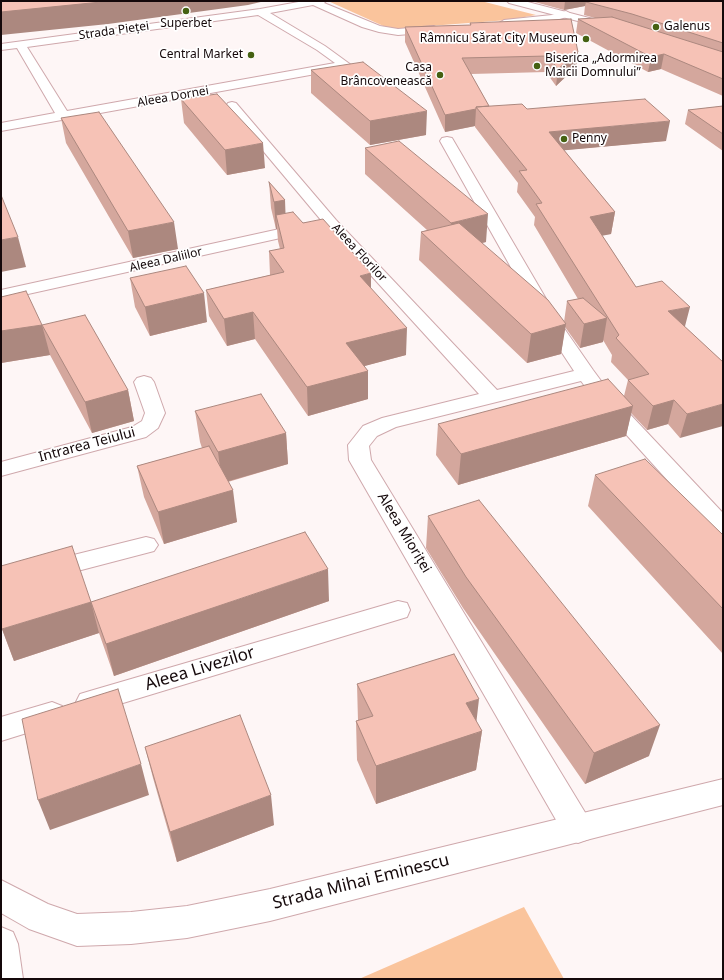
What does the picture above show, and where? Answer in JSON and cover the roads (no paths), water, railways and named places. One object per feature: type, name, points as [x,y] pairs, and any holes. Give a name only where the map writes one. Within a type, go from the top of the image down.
[{"type":"street","points":[[512,1],[566,14],[625,31]]},
{"type":"street","points":[[318,2],[366,25],[384,30],[398,32],[444,28]]},
{"type":"street","name":"Strada Pieței","points":[[1,47],[260,12],[318,2]]},
{"type":"street","points":[[494,24],[533,20],[588,10]]},
{"type":"street","points":[[260,12],[346,65],[364,78]]},
{"type":"street","points":[[116,31],[124,38],[271,18]]},
{"type":"street","points":[[20,44],[63,116]]},
{"type":"street","name":"Aleea Dornei","points":[[1,128],[346,65]]},
{"type":"street","name":"Aleea Florilor","points":[[232,106],[331,223],[492,396]]},
{"type":"street","points":[[447,141],[550,321],[586,374],[603,397],[723,527]]},
{"type":"street","name":"Aleea Daliilor","points":[[1,295],[331,223]]},
{"type":"street","name":"Aleea Mioriței","points":[[578,829],[360,460],[358,444],[370,430],[388,422],[586,374]]},
{"type":"street","name":"Intrarea Teiului","points":[[1,468],[139,432],[151,424],[155,413],[144,382]]},
{"type":"street","points":[[1,582],[146,545]]},
{"type":"street","name":"Aleea Livezilor","points":[[1,729],[398,610]]},
{"type":"street","name":"Strada Mihai Eminescu","points":[[1,896],[41,918],[77,930],[132,928],[187,922],[270,905],[723,792]]},
{"type":"street","points":[[1,944],[6,979]]},
{"type":"place","name":"Superbet","points":[[186,11]]},
{"type":"place","name":"Galenus","points":[[656,27]]},
{"type":"place","name":"Râmnicu Sărat City Museum","points":[[586,39]]},
{"type":"place","name":"Central Market","points":[[251,55]]},
{"type":"place","name":"Biserica „Adormirea Maicii Domnului”","points":[[537,66]]},
{"type":"place","name":"Casa Brâncovenească","points":[[440,75]]},
{"type":"place","name":"Penny","points":[[564,139]]}]
